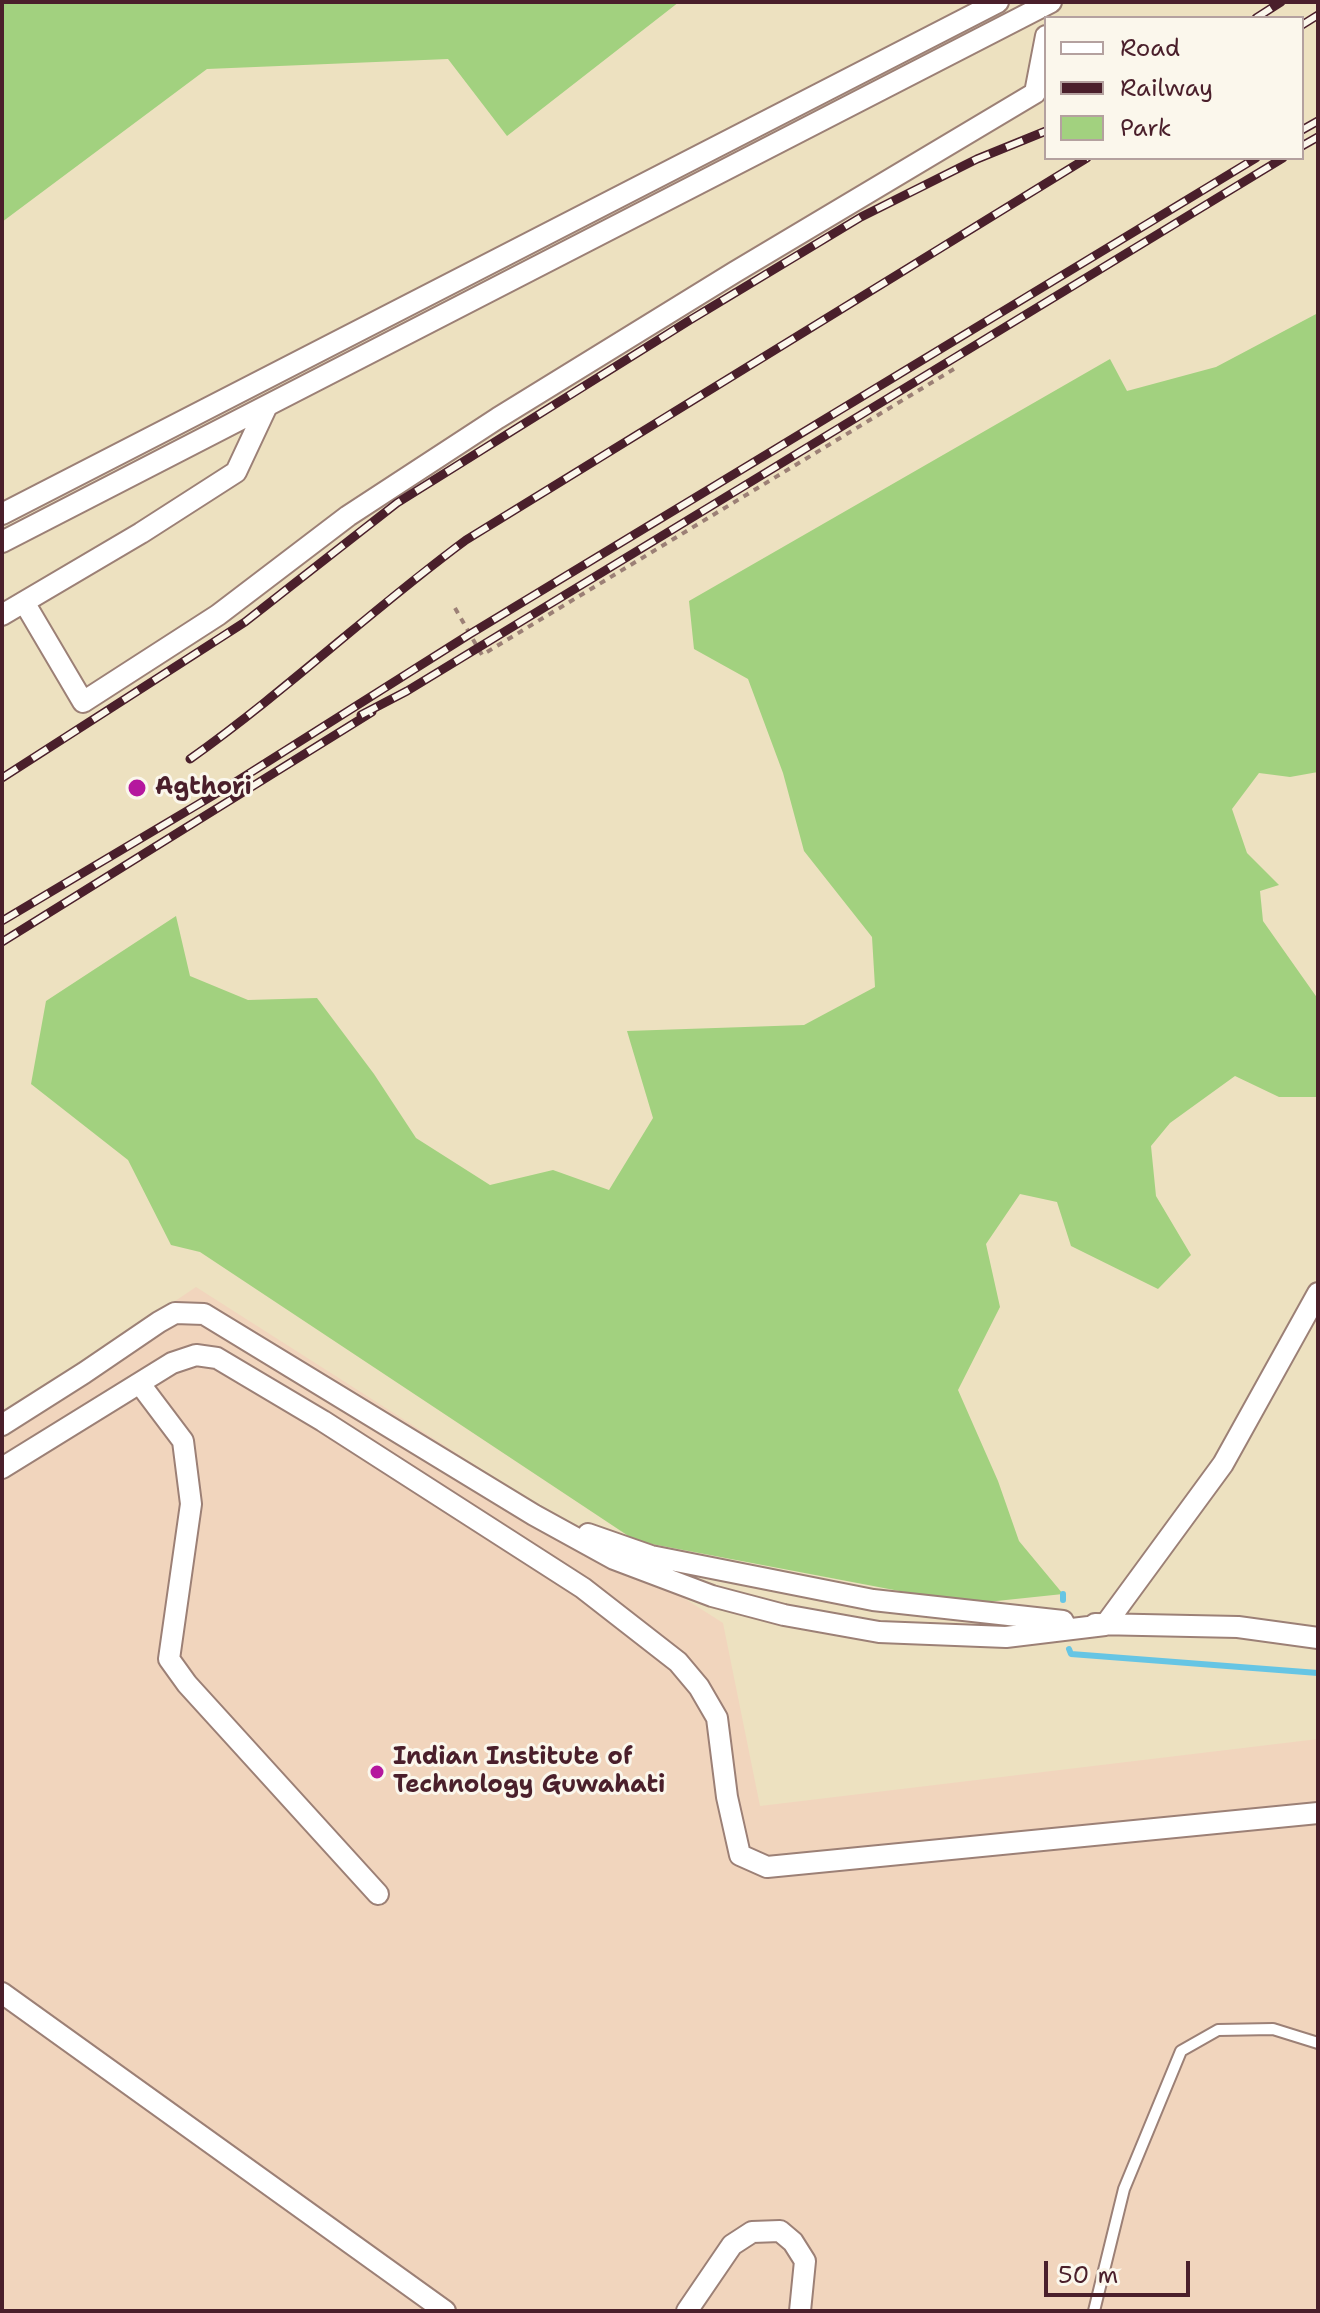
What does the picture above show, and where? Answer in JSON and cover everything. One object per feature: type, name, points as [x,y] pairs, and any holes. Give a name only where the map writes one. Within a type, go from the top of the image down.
[{"type":"street","points":[[2,514],[998,2]]},
{"type":"street","points":[[2,542],[1052,2]]},
{"type":"street","points":[[24,602],[83,702],[218,615],[348,516],[485,426],[1035,93],[1044,46]]},
{"type":"street","points":[[2,615],[141,533],[236,472],[266,408]]},
{"type":"street","points":[[2,1425],[167,1317],[175,1313],[204,1314],[534,1515],[614,1559],[712,1596],[784,1615],[879,1632],[1006,1637],[1105,1625],[1223,1464],[1318,1293]]},
{"type":"street","points":[[2,1468],[172,1363],[196,1355],[217,1358],[323,1421],[583,1588],[678,1662],[699,1687],[717,1718],[727,1797],[740,1855],[767,1867],[1318,1813]]},
{"type":"street","points":[[140,1384],[183,1441],[191,1504],[169,1659],[187,1684],[378,1894]]},
{"type":"street","points":[[534,1515],[651,1556],[873,1600],[1010,1617],[1105,1625],[1238,1627],[1318,1638]]},
{"type":"street","points":[[2,1993],[445,2311]]},
{"type":"street","points":[[687,2311],[732,2245],[752,2232],[780,2231],[793,2242],[805,2261],[800,2311]]},
{"type":"lane","points":[[1094,2311],[1124,2189],[1181,2051],[1218,2030],[1273,2029],[1318,2043]]},
{"type":"path","points":[[455,608],[482,655],[954,369]]},
{"type":"shaded area","name":"Indian Institute of Technology Guwahati","points":[[196,1287],[723,1623],[760,1806],[1318,1739],[1318,2311],[2,2311],[2,1417]]},
{"type":"green space","points":[[2,2],[679,2],[507,136],[448,59],[207,69],[2,222]]},
{"type":"green space","points":[[1318,313],[1318,772],[1290,777],[1259,773],[1232,809],[1247,853],[1279,885],[1260,891],[1263,921],[1318,999],[1318,1097],[1279,1097],[1235,1076],[1170,1123],[1151,1146],[1156,1196],[1191,1255],[1158,1289],[1071,1246],[1057,1202],[1020,1194],[986,1244],[1000,1307],[958,1390],[998,1481],[1019,1541],[1063,1594],[968,1604],[636,1541],[200,1252],[171,1245],[128,1160],[31,1084],[46,1001],[176,916],[190,976],[248,1000],[317,998],[374,1074],[416,1138],[490,1185],[553,1170],[609,1190],[653,1118],[627,1031],[804,1025],[875,987],[872,937],[804,851],[783,773],[748,679],[694,649],[689,601],[1110,359],[1127,391],[1216,367]]},
{"type":"waterway","points":[[1063,1594],[1063,1600]]},
{"type":"waterway","points":[[1069,1649],[1071,1654],[1318,1673]]},
{"type":"railway","points":[[1259,16],[1281,2]]},
{"type":"railway","points":[[1304,24],[1318,15]]},
{"type":"railway","points":[[1304,129],[1318,121]]},
{"type":"railway","points":[[2,778],[245,622],[397,503],[690,320],[861,217],[977,159],[1044,132]]},
{"type":"railway","points":[[1304,145],[1318,137]]},
{"type":"railway","points":[[190,759],[466,540],[1084,160]]},
{"type":"railway","points":[[2,921],[234,783],[470,634],[1253,160]]},
{"type":"railway","points":[[361,715],[407,691],[1280,160]]},
{"type":"railway","points":[[2,942],[372,712]]},
{"type":"place","name":"Agthori","points":[[137,788]]},
{"type":"place","name":"Indian Institute of Technology Guwahati","points":[[377,1772]]}]
